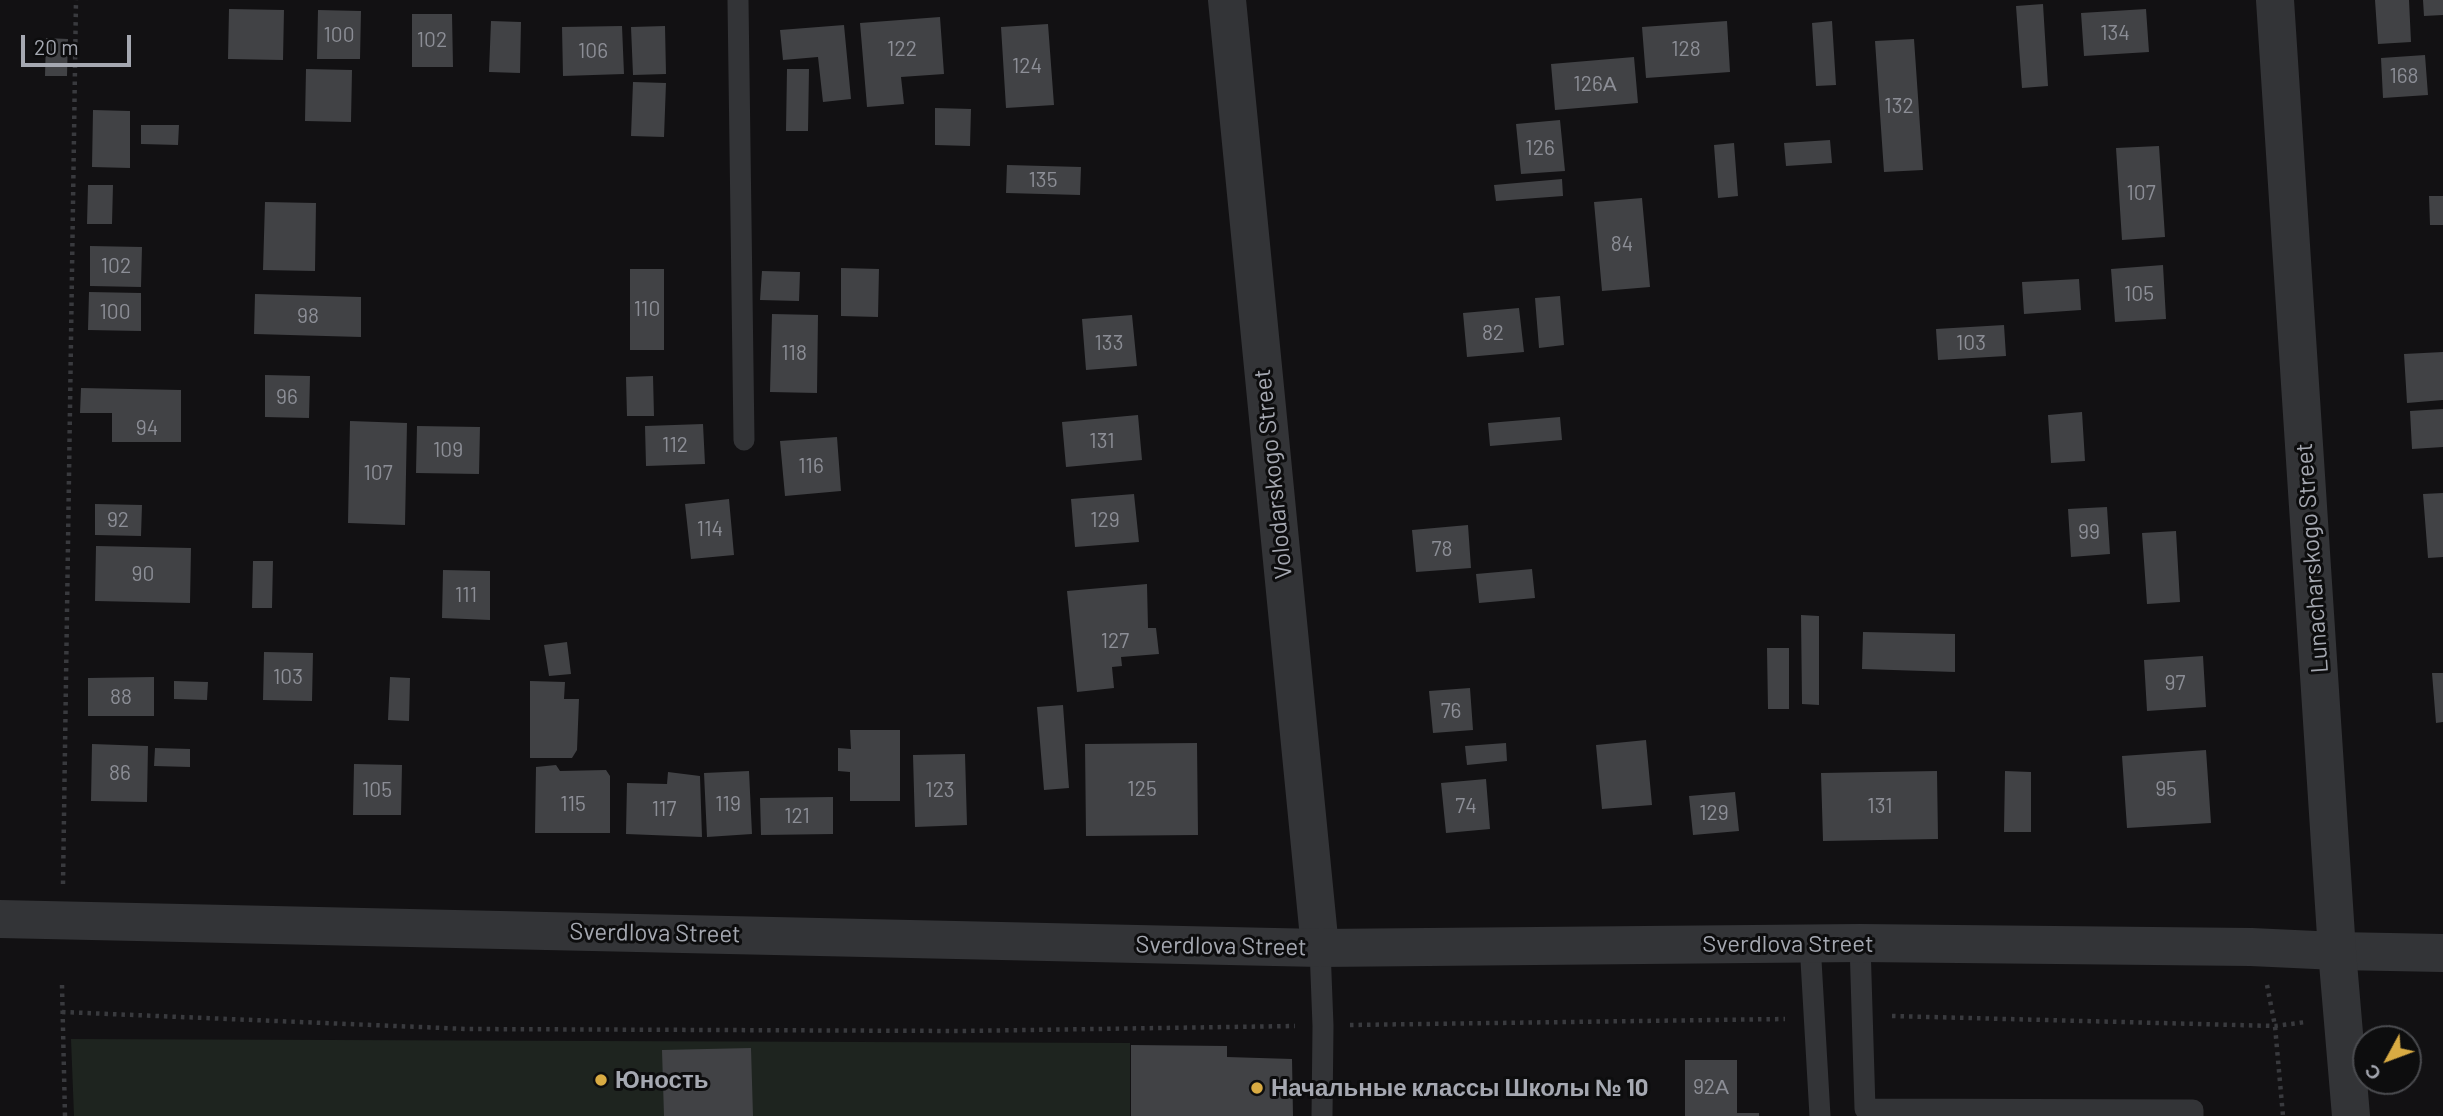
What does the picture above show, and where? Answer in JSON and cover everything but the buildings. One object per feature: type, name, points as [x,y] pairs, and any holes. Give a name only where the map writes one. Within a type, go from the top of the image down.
[{"type":"street","name":"Volodarskogo Street","points":[[1227,0],[1320,948]]},
{"type":"street","name":"Lunacharskogo Street","points":[[2275,0],[2337,951],[2351,1116]]},
{"type":"street","name":"Sverdlova Street","points":[[0,919],[1320,948],[1860,943],[2251,947],[2443,953]]},
{"type":"lane","points":[[738,0],[744,440]]},
{"type":"lane","points":[[1810,943],[1820,1112]]},
{"type":"lane","points":[[1860,943],[1865,1109],[2193,1110],[2193,1116]]},
{"type":"lane","points":[[1320,948],[1322,1116]]},
{"type":"path","points":[[62,892],[76,0]]},
{"type":"path","points":[[2266,982],[2275,1026],[2283,1116]]},
{"type":"path","points":[[62,985],[65,1116]]},
{"type":"path","points":[[62,1012],[481,1029],[960,1031],[1815,1019]]},
{"type":"path","points":[[1864,1016],[2275,1026],[2318,1020]]},
{"type":"shaded area","name":"Юность","points":[[71,1039],[1130,1043],[1130,1116],[74,1116]]},
{"type":"place","name":"Юность","points":[[601,1080]]},
{"type":"place","name":"Начальные классы Школы № 10","points":[[1257,1088]]}]
